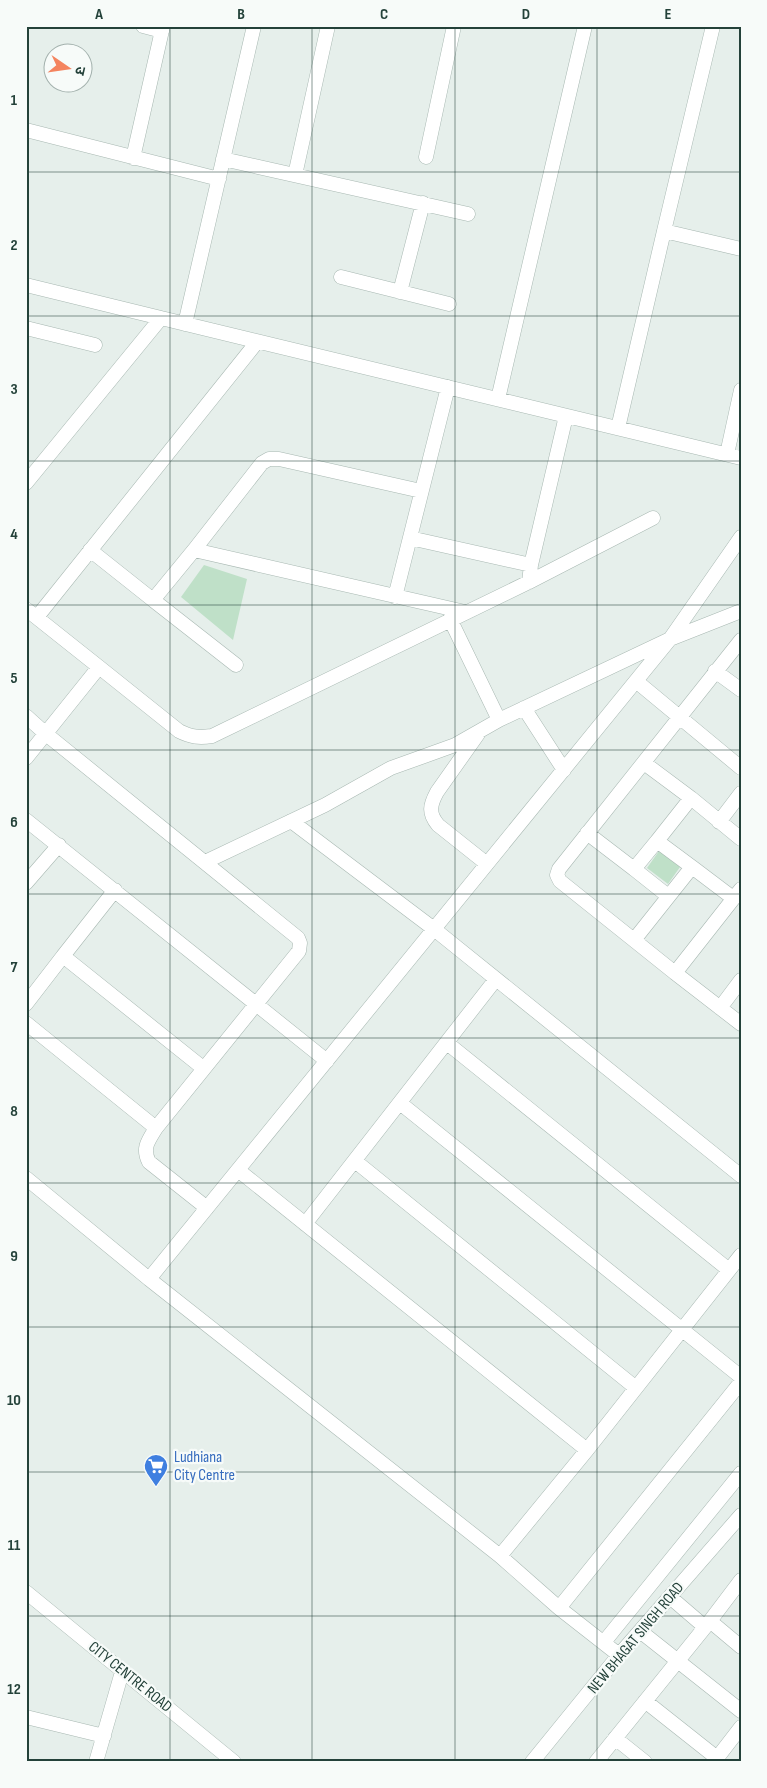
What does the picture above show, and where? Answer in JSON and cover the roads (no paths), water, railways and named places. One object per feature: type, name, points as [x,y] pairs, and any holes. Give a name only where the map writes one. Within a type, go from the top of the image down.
[{"type":"street","points":[[133,158],[163,29],[143,26]]},
{"type":"street","points":[[185,324],[254,26]]},
{"type":"street","points":[[295,175],[328,26]]},
{"type":"street","points":[[426,157],[454,26]]},
{"type":"street","points":[[498,399],[585,26]]},
{"type":"street","points":[[618,428],[713,26]]},
{"type":"street","points":[[26,130],[219,179]]},
{"type":"street","points":[[223,159],[468,214]]},
{"type":"street","points":[[400,292],[422,204]]},
{"type":"street","points":[[664,230],[741,249]]},
{"type":"street","points":[[341,277],[449,304]]},
{"type":"street","points":[[26,285],[734,456],[741,390]]},
{"type":"street","points":[[27,481],[161,318]]},
{"type":"street","points":[[26,328],[95,346]]},
{"type":"street","points":[[257,342],[90,550],[31,613],[179,731],[189,736],[201,738],[212,736],[529,582],[653,518]]},
{"type":"street","points":[[396,597],[448,387]]},
{"type":"street","points":[[529,582],[531,565],[566,416]]},
{"type":"street","points":[[153,600],[262,463],[269,458],[421,491]]},
{"type":"street","points":[[149,1280],[670,639],[741,537]]},
{"type":"street","points":[[410,538],[531,565]]},
{"type":"street","points":[[90,550],[236,665]]},
{"type":"street","points":[[194,550],[465,612]]},
{"type":"street","points":[[205,862],[325,805],[391,768],[455,744],[499,720],[670,639],[741,611]]},
{"type":"street","points":[[450,619],[499,720]]},
{"type":"street","points":[[741,640],[587,833],[559,869],[557,875],[560,881],[741,1024]]},
{"type":"street","points":[[26,758],[99,667]]},
{"type":"street","points":[[715,671],[741,690]]},
{"type":"street","points":[[636,681],[741,768]]},
{"type":"street","points":[[524,708],[564,770]]},
{"type":"street","points":[[26,716],[298,938],[300,943],[299,951],[203,1068],[156,1128],[146,1145],[145,1154],[149,1162],[207,1208]]},
{"type":"street","points":[[478,733],[438,792],[430,810],[432,818],[438,825],[487,864]]},
{"type":"street","points":[[644,762],[741,839]]},
{"type":"street","points":[[719,822],[741,793]]},
{"type":"street","points":[[634,869],[691,798]]},
{"type":"street","points":[[26,820],[327,1061]]},
{"type":"street","points":[[291,821],[434,929],[741,1176]]},
{"type":"street","points":[[587,833],[668,896]]},
{"type":"street","points":[[657,841],[692,866],[737,893],[675,973]]},
{"type":"street","points":[[26,883],[58,845]]},
{"type":"street","points":[[634,940],[692,866]]},
{"type":"street","points":[[26,1004],[115,890]]},
{"type":"street","points":[[63,956],[203,1068]]},
{"type":"street","points":[[305,1224],[496,979]]},
{"type":"street","points":[[720,1008],[741,980]]},
{"type":"street","points":[[26,1023],[156,1128]]},
{"type":"street","points":[[447,1043],[729,1270]]},
{"type":"street","points":[[400,1103],[741,1377]]},
{"type":"street","points":[[355,1161],[636,1388]]},
{"type":"street","points":[[238,1170],[587,1450]]},
{"type":"street","points":[[26,1178],[149,1280],[500,1556],[559,1608],[604,1642],[619,1656]]},
{"type":"street","points":[[500,1556],[587,1450],[741,1255]]},
{"type":"street","points":[[559,1608],[741,1382]]},
{"type":"street","name":"NEW BHAGAT SINGH ROAD","points":[[604,1642],[741,1473]]},
{"type":"street","name":"NEW BHAGAT SINGH ROAD","points":[[532,1762],[640,1631],[741,1515]]},
{"type":"street","points":[[596,1762],[740,1581]]},
{"type":"street","name":"CITY CENTRE ROAD","points":[[26,1592],[234,1762]]},
{"type":"street","points":[[670,1597],[741,1647]]},
{"type":"street","points":[[640,1631],[741,1711]]},
{"type":"street","points":[[96,1762],[122,1672]]},
{"type":"street","points":[[645,1701],[716,1760],[741,1727]]},
{"type":"street","points":[[26,1717],[104,1736]]},
{"type":"street","points":[[615,1738],[645,1762]]},
{"type":"place","name":"Ludhiana City Centre","points":[[156,1487]]}]
